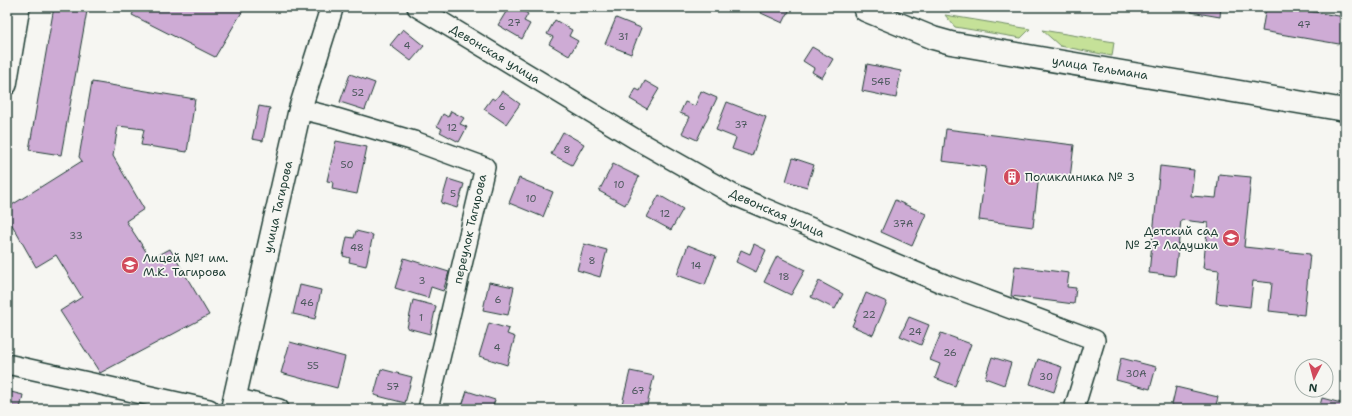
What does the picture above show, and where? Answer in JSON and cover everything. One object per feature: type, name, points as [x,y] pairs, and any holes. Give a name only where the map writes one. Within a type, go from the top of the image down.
[{"type":"street","points":[[7,85],[20,7]]},
{"type":"street","name":"улица Тагирова","points":[[233,403],[300,109],[332,7]]},
{"type":"street","name":"Девонская улица","points":[[417,7],[637,140],[736,196],[944,284],[1095,340],[1074,409]]},
{"type":"street","name":"улица Тельмана","points":[[862,8],[933,38],[951,43],[1345,110]]},
{"type":"street","name":"переулок Тагирова","points":[[300,109],[333,117],[414,141],[485,167],[428,409]]},
{"type":"street","points":[[7,364],[210,409]]},
{"type":"street","points":[[233,403],[279,409]]},
{"type":"green space","points":[[945,15],[1030,29],[1021,38],[955,27]]},
{"type":"green space","points":[[1042,30],[1114,42],[1112,56],[1060,46]]},
{"type":"building","points":[[54,7],[70,7],[87,11],[61,155],[29,150]]},
{"type":"building","points":[[136,7],[245,7],[215,57],[132,15]]},
{"type":"building","points":[[509,7],[517,7],[528,14],[524,21],[530,24],[522,39],[498,25]]},
{"type":"building","points":[[764,7],[791,7],[783,23],[761,13]]},
{"type":"building","points":[[1192,7],[1221,7],[1220,17],[1191,12]]},
{"type":"building","points":[[1266,7],[1283,7],[1345,17],[1345,45],[1262,31]]},
{"type":"building","points":[[616,18],[641,28],[631,54],[605,44]]},
{"type":"building","points":[[555,20],[572,30],[569,36],[578,41],[569,56],[549,44],[553,37],[547,34]]},
{"type":"building","points":[[403,29],[424,46],[411,61],[390,45]]},
{"type":"building","points":[[812,47],[833,59],[822,78],[812,72],[814,68],[803,61]]},
{"type":"building","points":[[867,64],[901,71],[896,98],[862,91]]},
{"type":"building","points":[[350,74],[375,83],[365,110],[340,102]]},
{"type":"building","points":[[645,81],[659,89],[647,109],[630,99],[636,89],[640,91]]},
{"type":"building","points":[[92,82],[195,99],[187,152],[141,145],[144,129],[118,126],[113,156],[144,209],[126,221],[151,259],[170,249],[209,315],[100,373],[60,311],[82,297],[56,255],[36,267],[7,216],[7,208],[82,161],[79,157]]},
{"type":"building","points":[[502,91],[520,104],[506,124],[484,109],[492,98],[495,100]]},
{"type":"building","points":[[701,91],[717,98],[697,140],[682,133],[690,117],[680,113],[685,102],[695,106]]},
{"type":"building","points":[[727,102],[766,117],[752,156],[732,149],[736,138],[716,130]]},
{"type":"building","points":[[259,106],[270,108],[263,141],[252,139]]},
{"type":"building","points":[[451,111],[464,118],[460,124],[467,127],[459,142],[440,132],[442,129],[437,126],[443,114],[448,117]]},
{"type":"building","name":"Поликлиника № 3","points":[[946,129],[1074,145],[1070,178],[1039,175],[1033,227],[979,220],[986,167],[942,161]]},
{"type":"building","points":[[563,132],[584,144],[572,165],[551,154]]},
{"type":"building","points":[[336,141],[367,147],[357,194],[332,189],[333,182],[327,181]]},
{"type":"building","points":[[793,158],[814,165],[807,187],[786,181]]},
{"type":"building","points":[[613,164],[639,177],[625,205],[599,191]]},
{"type":"building","points":[[1160,166],[1194,170],[1191,196],[1216,198],[1219,174],[1251,177],[1244,247],[1310,254],[1304,315],[1269,311],[1272,283],[1253,281],[1250,307],[1216,303],[1219,270],[1203,268],[1208,223],[1181,220],[1175,276],[1149,273]]},
{"type":"building","points":[[519,178],[553,192],[543,217],[509,203]]},
{"type":"building","points":[[448,179],[464,184],[457,208],[441,203]]},
{"type":"building","points":[[659,195],[683,209],[671,230],[647,217]]},
{"type":"building","points":[[895,200],[926,214],[912,246],[881,232]]},
{"type":"building","points":[[356,231],[373,235],[366,266],[349,262],[350,258],[343,256],[347,237],[354,238]]},
{"type":"building","points":[[584,244],[607,250],[600,277],[577,270]]},
{"type":"building","points":[[754,244],[766,250],[756,272],[736,262],[741,250],[750,254]]},
{"type":"building","points":[[688,245],[716,256],[705,285],[677,275]]},
{"type":"building","points":[[777,256],[805,270],[791,295],[764,282]]},
{"type":"building","points":[[404,258],[449,272],[443,291],[431,287],[428,298],[395,288]]},
{"type":"building","points":[[1015,266],[1069,273],[1067,287],[1076,288],[1074,304],[1011,296]]},
{"type":"building","points":[[819,281],[843,294],[835,309],[811,297]]},
{"type":"building","points":[[489,282],[514,287],[508,315],[483,310]]},
{"type":"building","points":[[300,285],[321,290],[315,319],[293,314]]},
{"type":"building","points":[[866,293],[887,302],[873,335],[852,326]]},
{"type":"building","points":[[413,300],[436,306],[430,334],[407,328]]},
{"type":"building","points":[[909,317],[929,325],[921,345],[900,336]]},
{"type":"building","points":[[489,323],[509,329],[507,334],[515,337],[507,365],[479,356]]},
{"type":"building","points":[[941,333],[971,344],[955,386],[935,378],[940,364],[930,360]]},
{"type":"building","points":[[290,342],[345,357],[337,388],[281,373]]},
{"type":"building","points":[[992,357],[1011,363],[1004,385],[985,378]]},
{"type":"building","points":[[1121,358],[1156,367],[1150,389],[1116,380]]},
{"type":"building","points":[[1038,359],[1062,367],[1054,392],[1030,384]]},
{"type":"building","points":[[381,369],[412,377],[405,403],[374,395]]},
{"type":"building","points":[[630,371],[654,376],[646,409],[622,404]]},
{"type":"building","points":[[1176,387],[1218,397],[1215,409],[1171,409]]},
{"type":"building","points":[[7,391],[23,395],[20,409],[7,409]]},
{"type":"building","points":[[467,391],[495,400],[492,409],[461,409]]},
{"type":"building","points":[[1322,398],[1345,404],[1345,409],[1319,409]]},
{"type":"building","points":[[1247,403],[1271,409],[1246,409]]},
{"type":"building","points":[[44,404],[71,408],[44,409]]},
{"type":"place","name":"Поликлиника № 3","points":[[1012,177]]},
{"type":"place","name":"Детский сад № 27 Ладушки","points":[[1231,238]]},
{"type":"place","name":"Лицей №1 им. М.К. Тагирова","points":[[130,265]]}]
